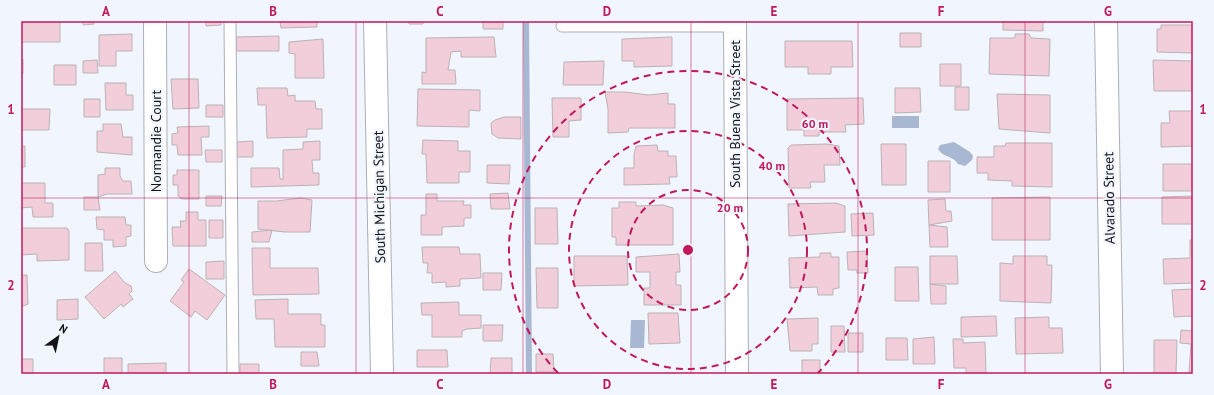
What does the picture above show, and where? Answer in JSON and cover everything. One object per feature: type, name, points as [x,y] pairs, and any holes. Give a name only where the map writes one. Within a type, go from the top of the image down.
[{"type":"street","name":"Normandie Court","points":[[155,21],[156,261]]},
{"type":"street","name":"South Michigan Street","points":[[375,21],[382,374]]},
{"type":"street","name":"Alvarado Street","points":[[1106,21],[1112,374]]},
{"type":"street","name":"South Buena Vista Street","points":[[735,24],[737,374]]},
{"type":"lane","points":[[230,21],[233,374]]},
{"type":"lane","points":[[562,26],[735,24]]},
{"type":"water","points":[[892,116],[919,116],[919,128],[892,128]]},
{"type":"water","points":[[954,142],[970,152],[973,156],[972,160],[965,166],[958,164],[938,149],[940,145]]},
{"type":"water","points":[[631,320],[645,320],[644,348],[630,348]]},
{"type":"building","points":[[21,21],[60,21],[60,42],[21,42]]},
{"type":"building","points":[[83,21],[94,21],[94,24],[83,25]]},
{"type":"building","points":[[206,21],[221,21],[221,25],[206,26]]},
{"type":"building","points":[[280,21],[317,21],[317,27],[281,28]]},
{"type":"building","points":[[409,21],[423,21],[423,24],[409,24]]},
{"type":"building","points":[[483,21],[503,21],[503,29],[483,29]]},
{"type":"building","points":[[1003,21],[1043,21],[1043,31],[1003,30]]},
{"type":"building","points":[[1161,25],[1193,25],[1193,53],[1157,52],[1157,29],[1161,29]]},
{"type":"building","points":[[900,33],[921,33],[921,47],[900,47]]},
{"type":"building","points":[[132,34],[132,51],[116,51],[116,66],[99,66],[99,35]]},
{"type":"building","points":[[1015,34],[1029,34],[1031,38],[1050,39],[1049,76],[989,74],[990,38],[1015,38]]},
{"type":"building","points":[[279,36],[279,51],[236,51],[236,37]]},
{"type":"building","points":[[494,37],[496,57],[461,57],[461,51],[451,52],[448,70],[455,70],[456,84],[422,84],[422,72],[426,73],[426,38]]},
{"type":"building","points":[[672,37],[672,66],[634,67],[634,61],[622,61],[622,39]]},
{"type":"building","points":[[323,39],[324,78],[295,78],[295,54],[289,53],[289,42]]},
{"type":"building","points":[[785,41],[852,41],[853,67],[831,67],[831,74],[808,74],[808,67],[785,67]]},
{"type":"building","points":[[21,59],[23,59],[23,74],[21,74]]},
{"type":"building","points":[[97,60],[98,73],[83,73],[83,61]]},
{"type":"building","points":[[1153,60],[1193,61],[1193,91],[1154,91]]},
{"type":"building","points":[[604,61],[603,85],[563,85],[564,62]]},
{"type":"building","points":[[940,64],[961,64],[961,86],[940,86]]},
{"type":"building","points":[[54,65],[76,65],[76,85],[54,85]]},
{"type":"building","points":[[171,79],[198,79],[199,108],[173,109]]},
{"type":"building","points":[[105,83],[126,83],[126,95],[133,95],[133,110],[106,110]]},
{"type":"building","points":[[955,87],[969,87],[969,110],[955,110]]},
{"type":"building","points":[[257,88],[287,88],[288,96],[295,95],[295,101],[315,101],[316,109],[322,109],[322,129],[307,129],[307,137],[267,138],[266,105],[258,105]]},
{"type":"building","points":[[895,88],[920,88],[921,112],[895,113]]},
{"type":"building","points":[[418,89],[480,90],[480,111],[469,110],[469,127],[417,126]]},
{"type":"building","points":[[605,92],[625,92],[648,95],[668,93],[668,104],[675,104],[675,128],[629,128],[628,132],[608,133],[608,109]]},
{"type":"building","points":[[997,94],[1050,95],[1050,133],[999,129]]},
{"type":"building","points":[[552,98],[581,98],[581,120],[569,121],[569,137],[553,137]]},
{"type":"building","points":[[863,98],[864,124],[845,125],[846,132],[819,132],[819,136],[804,136],[804,130],[787,130],[787,99]]},
{"type":"building","points":[[84,99],[100,99],[100,117],[84,117]]},
{"type":"building","points":[[206,105],[223,105],[223,117],[206,117]]},
{"type":"building","points":[[21,109],[50,109],[49,130],[21,130]]},
{"type":"building","points":[[1169,111],[1193,111],[1193,146],[1161,147],[1161,123],[1170,123]]},
{"type":"building","points":[[504,117],[521,117],[521,139],[498,138],[492,134],[491,123]]},
{"type":"building","points":[[103,124],[121,124],[123,137],[132,137],[132,155],[97,152],[97,131],[103,131]]},
{"type":"building","points":[[209,126],[209,137],[201,137],[202,155],[178,155],[177,145],[172,145],[172,134],[178,133],[177,127]]},
{"type":"building","points":[[423,140],[458,141],[458,151],[470,151],[470,172],[459,172],[459,183],[427,183],[426,154],[422,154]]},
{"type":"building","points":[[253,141],[253,157],[236,157],[236,142]]},
{"type":"building","points":[[320,141],[320,160],[312,160],[313,173],[319,173],[319,185],[251,187],[251,168],[279,168],[280,179],[283,179],[283,150],[303,149],[303,142]]},
{"type":"building","points":[[1006,143],[1052,143],[1052,187],[1012,186],[1012,181],[988,180],[988,173],[977,173],[977,157],[994,157],[994,146],[1005,146]]},
{"type":"building","points":[[827,144],[839,146],[840,165],[824,165],[825,182],[810,182],[811,188],[789,188],[788,148],[791,145]]},
{"type":"building","points":[[881,144],[906,144],[906,185],[882,185]]},
{"type":"building","points":[[657,145],[658,151],[668,151],[668,156],[676,156],[677,177],[669,177],[670,184],[624,185],[624,168],[634,168],[634,154],[636,146]]},
{"type":"building","points":[[21,146],[25,146],[25,167],[21,167]]},
{"type":"building","points":[[205,150],[222,150],[222,162],[206,162]]},
{"type":"building","points":[[928,161],[950,161],[950,192],[928,192]]},
{"type":"building","points":[[1163,164],[1193,164],[1193,191],[1163,191]]},
{"type":"building","points":[[487,165],[510,165],[509,184],[487,183]]},
{"type":"building","points":[[105,168],[120,168],[120,176],[123,181],[131,181],[132,194],[107,194],[98,197],[98,175],[105,174]]},
{"type":"building","points":[[177,170],[199,170],[199,199],[182,199],[178,196],[178,185],[173,185],[173,175],[177,175]]},
{"type":"building","points":[[21,183],[45,183],[45,203],[53,203],[53,217],[33,217],[32,207],[21,208]]},
{"type":"building","points":[[508,193],[510,209],[491,209],[490,194]]},
{"type":"building","points":[[426,194],[437,194],[437,201],[464,201],[463,205],[471,205],[471,218],[464,218],[464,226],[442,227],[442,235],[421,235],[421,215],[426,215]]},
{"type":"building","points":[[206,196],[222,196],[221,206],[206,206]]},
{"type":"building","points":[[1193,196],[1193,224],[1162,224],[1162,197]]},
{"type":"building","points":[[84,197],[98,197],[100,210],[84,210]]},
{"type":"building","points":[[1050,197],[1050,240],[992,240],[992,198]]},
{"type":"building","points":[[301,198],[312,200],[310,232],[285,232],[258,229],[258,201],[276,201]]},
{"type":"building","points":[[945,199],[946,211],[951,211],[952,221],[929,225],[928,200]]},
{"type":"building","points":[[619,202],[636,202],[636,206],[663,205],[673,208],[673,245],[616,245],[616,237],[612,237],[612,208],[619,208]]},
{"type":"building","points":[[836,203],[845,206],[845,232],[789,236],[788,204]]},
{"type":"building","points":[[535,208],[557,208],[558,244],[535,244]]},
{"type":"building","points":[[186,212],[198,212],[198,220],[206,220],[206,246],[173,246],[172,227],[181,227],[180,221],[186,221]]},
{"type":"building","points":[[873,213],[874,235],[852,236],[851,214]]},
{"type":"building","points":[[96,217],[125,217],[126,225],[131,225],[131,236],[126,237],[126,246],[113,247],[113,240],[104,240],[104,230],[97,229]]},
{"type":"building","points":[[209,220],[223,220],[223,238],[209,238]]},
{"type":"building","points":[[929,225],[947,227],[948,247],[930,247]]},
{"type":"building","points":[[21,228],[67,228],[69,231],[69,260],[37,261],[37,254],[21,255]]},
{"type":"building","points":[[272,230],[269,242],[252,242],[252,232]]},
{"type":"building","points":[[1190,240],[1193,240],[1193,283],[1164,284],[1163,259],[1190,258]]},
{"type":"building","points":[[85,243],[102,243],[103,271],[85,271]]},
{"type":"building","points":[[422,247],[459,247],[460,254],[480,254],[481,278],[460,279],[460,286],[446,287],[446,282],[432,283],[432,273],[427,273],[428,263],[423,263]]},
{"type":"building","points":[[252,248],[270,248],[270,268],[318,268],[319,294],[253,295]]},
{"type":"building","points":[[867,251],[868,273],[857,273],[857,270],[848,270],[847,252]]},
{"type":"building","points":[[820,253],[831,253],[831,257],[839,257],[839,288],[833,289],[833,295],[818,295],[817,287],[790,288],[789,258],[820,257]]},
{"type":"building","points":[[679,254],[680,272],[676,272],[676,285],[681,285],[681,305],[644,305],[644,288],[650,288],[650,272],[636,272],[636,257]]},
{"type":"building","points":[[574,256],[627,256],[628,285],[574,286]]},
{"type":"building","points":[[930,256],[957,256],[958,284],[930,284]]},
{"type":"building","points":[[1013,256],[1047,256],[1047,265],[1052,265],[1051,303],[1000,301],[1000,263],[1013,264]]},
{"type":"building","points":[[224,261],[224,279],[206,279],[206,262]]},
{"type":"building","points":[[895,267],[918,267],[919,301],[895,301]]},
{"type":"building","points":[[536,268],[558,268],[558,308],[537,308]]},
{"type":"building","points":[[189,269],[225,295],[207,320],[195,311],[191,317],[170,301],[184,282],[181,280]]},
{"type":"building","points":[[115,271],[125,283],[131,286],[132,291],[129,294],[133,299],[123,307],[121,304],[104,319],[85,297]]},
{"type":"building","points":[[483,273],[502,273],[501,290],[483,290]]},
{"type":"building","points":[[21,275],[27,275],[28,304],[21,307]]},
{"type":"building","points":[[930,284],[946,286],[946,304],[931,304]]},
{"type":"building","points":[[1193,289],[1193,316],[1174,317],[1172,290]]},
{"type":"building","points":[[78,299],[78,319],[57,320],[57,300]]},
{"type":"building","points":[[288,299],[288,314],[321,314],[321,325],[325,325],[325,347],[275,347],[274,319],[256,319],[255,300]]},
{"type":"building","points":[[459,302],[459,315],[481,315],[481,328],[462,331],[462,337],[432,337],[432,315],[422,315],[421,303]]},
{"type":"building","points":[[648,313],[678,313],[680,343],[649,344]]},
{"type":"building","points":[[996,316],[997,336],[961,337],[961,317]]},
{"type":"building","points":[[1049,317],[1049,328],[1062,328],[1063,353],[1016,354],[1015,318]]},
{"type":"building","points":[[818,318],[818,344],[812,344],[812,351],[790,351],[787,319]]},
{"type":"building","points":[[483,325],[503,325],[502,341],[483,341]]},
{"type":"building","points":[[831,326],[844,326],[845,352],[831,352]]},
{"type":"building","points":[[1181,330],[1193,331],[1193,372],[1189,372],[1191,344],[1180,343]]},
{"type":"building","points":[[848,333],[863,333],[863,352],[848,352]]},
{"type":"building","points":[[934,337],[935,364],[913,364],[913,339]]},
{"type":"building","points":[[886,338],[907,338],[908,360],[886,360]]},
{"type":"building","points":[[953,339],[963,339],[963,343],[985,342],[986,373],[966,373],[966,368],[954,368]]},
{"type":"building","points":[[1154,340],[1177,340],[1176,374],[1154,374]]},
{"type":"building","points":[[417,350],[447,350],[448,367],[417,367]]},
{"type":"building","points":[[301,352],[317,352],[319,366],[301,366]]},
{"type":"building","points":[[536,354],[553,354],[554,372],[536,372]]},
{"type":"building","points":[[104,358],[122,358],[122,374],[104,374]]},
{"type":"building","points":[[491,358],[512,358],[512,374],[490,374]]},
{"type":"building","points":[[21,359],[33,359],[33,374],[21,374]]},
{"type":"building","points":[[802,360],[820,360],[820,374],[802,374]]},
{"type":"building","points":[[166,363],[166,374],[128,374],[128,364]]},
{"type":"building","points":[[240,364],[259,364],[259,374],[240,374]]},
{"type":"waterway","points":[[526,21],[529,374]]}]
